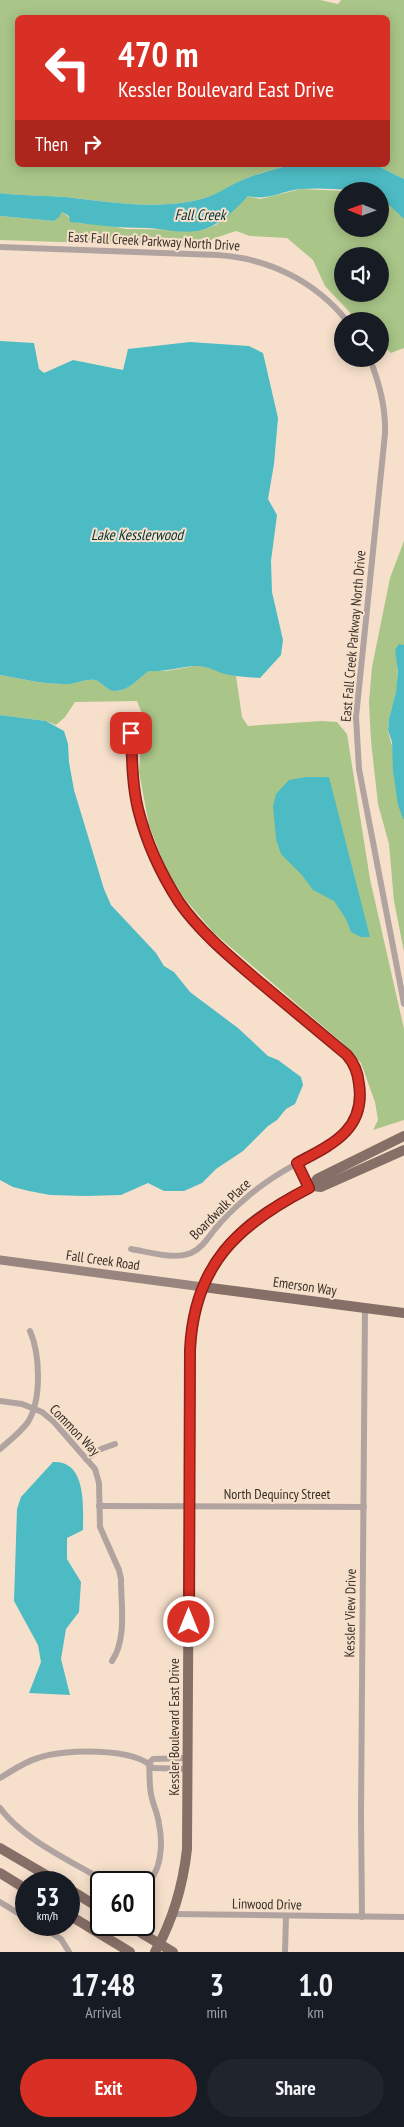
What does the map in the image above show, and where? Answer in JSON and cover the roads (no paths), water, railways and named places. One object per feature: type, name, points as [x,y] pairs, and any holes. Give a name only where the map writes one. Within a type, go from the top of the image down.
[{"type":"main road","name":"Kessler Boulevard East Drive","points":[[157,1948],[172,1914],[181,1884],[187,1849],[190,1345],[194,1315],[203,1286],[219,1257],[251,1224],[279,1204],[311,1187],[317,1180],[404,1136]]},
{"type":"main road","name":"Kessler Boulevard East Drive","points":[[311,1187],[321,1188],[404,1150]]},
{"type":"main road","name":"Fall Creek Road","points":[[0,1260],[203,1286]]},
{"type":"main road","name":"Emerson Way","points":[[203,1286],[404,1313]]},
{"type":"main road","points":[[0,1848],[39,1871]]},
{"type":"main road","points":[[0,1873],[15,1882]]},
{"type":"main road","points":[[80,1922],[130,1952]]},
{"type":"main road","points":[[142,1936],[157,1948],[173,1952]]},
{"type":"street","name":"East Fall Creek Parkway North Drive","points":[[0,246],[217,255],[250,259],[268,264],[298,278],[322,295],[338,312]]},
{"type":"street","name":"East Fall Creek Parkway North Drive","points":[[373,367],[380,386],[385,434],[356,717],[356,734],[359,769],[404,1004]]},
{"type":"street","name":"Boardwalk Place","points":[[130,716],[133,772],[138,808],[152,850],[175,895],[193,919],[227,954],[347,1055],[359,1077],[360,1104],[355,1119],[348,1130],[332,1144],[277,1175],[246,1197],[194,1252],[178,1255],[131,1249]]},
{"type":"street","points":[[297,1163],[311,1187]]},
{"type":"street","name":"Kessler View Drive","points":[[362,1917],[361,1815],[365,1308]]},
{"type":"street","points":[[0,1449],[22,1429],[34,1408],[36,1399],[37,1351],[30,1330]]},
{"type":"street","name":"Common Way","points":[[0,1402],[17,1403],[34,1408],[54,1422],[95,1469],[98,1477],[101,1533],[119,1570],[121,1579],[121,1637],[118,1650],[112,1661]]},
{"type":"street","points":[[86,1459],[101,1449],[115,1444]]},
{"type":"street","name":"North Dequincy Street","points":[[99,1506],[364,1507]]},
{"type":"street","points":[[0,1778],[32,1760],[66,1752],[85,1751],[116,1754],[149,1763],[154,1768],[188,1769]]},
{"type":"street","points":[[149,1763],[153,1759],[188,1758]]},
{"type":"street","points":[[149,1763],[151,1792],[159,1824],[161,1848],[155,1872]]},
{"type":"street","points":[[0,1808],[9,1820],[32,1837],[90,1872]]},
{"type":"street","points":[[0,1902],[15,1911]]},
{"type":"street","name":"Linwood Drive","points":[[172,1914],[404,1918]]},
{"type":"street","points":[[285,1952],[286,1917]]},
{"type":"street","points":[[56,1936],[61,1939],[69,1952]]},
{"type":"water","name":"Fall Creek","points":[[283,167],[380,167],[404,179],[404,219],[389,205],[389,182],[334,182],[334,189],[301,189],[262,197],[248,196],[234,211],[217,223],[205,229],[191,232],[70,222],[69,216],[62,212],[54,221],[0,216],[0,193],[65,197],[117,203],[170,204],[205,198],[244,179]]},
{"type":"water","name":"Lake Kesslerwood","points":[[0,341],[34,343],[39,369],[44,373],[73,360],[123,370],[128,349],[190,342],[249,346],[263,353],[278,418],[274,464],[268,499],[277,515],[271,561],[272,592],[283,640],[281,655],[260,678],[229,675],[207,667],[195,666],[149,671],[129,687],[114,691],[109,690],[95,680],[57,684],[0,675]]},
{"type":"water","points":[[399,644],[404,645],[404,821],[398,805],[393,771],[392,742],[388,730],[398,672],[395,650]]},
{"type":"water","points":[[0,715],[46,721],[64,731],[68,744],[74,790],[104,889],[111,905],[156,953],[164,966],[174,972],[190,992],[238,1028],[268,1056],[278,1060],[301,1077],[303,1085],[295,1104],[286,1109],[277,1120],[268,1126],[243,1151],[216,1169],[202,1183],[184,1191],[164,1191],[148,1183],[121,1195],[50,1195],[13,1187],[0,1180]]},
{"type":"water","points":[[306,777],[329,777],[370,937],[361,937],[351,932],[346,919],[334,901],[313,890],[301,874],[281,854],[276,839],[273,806],[276,794],[289,780]]},
{"type":"water","points":[[53,1462],[64,1463],[72,1469],[81,1487],[83,1509],[83,1530],[67,1538],[67,1559],[81,1582],[79,1612],[66,1629],[61,1659],[70,1695],[29,1693],[41,1662],[38,1645],[14,1601],[17,1509],[21,1497]]}]
